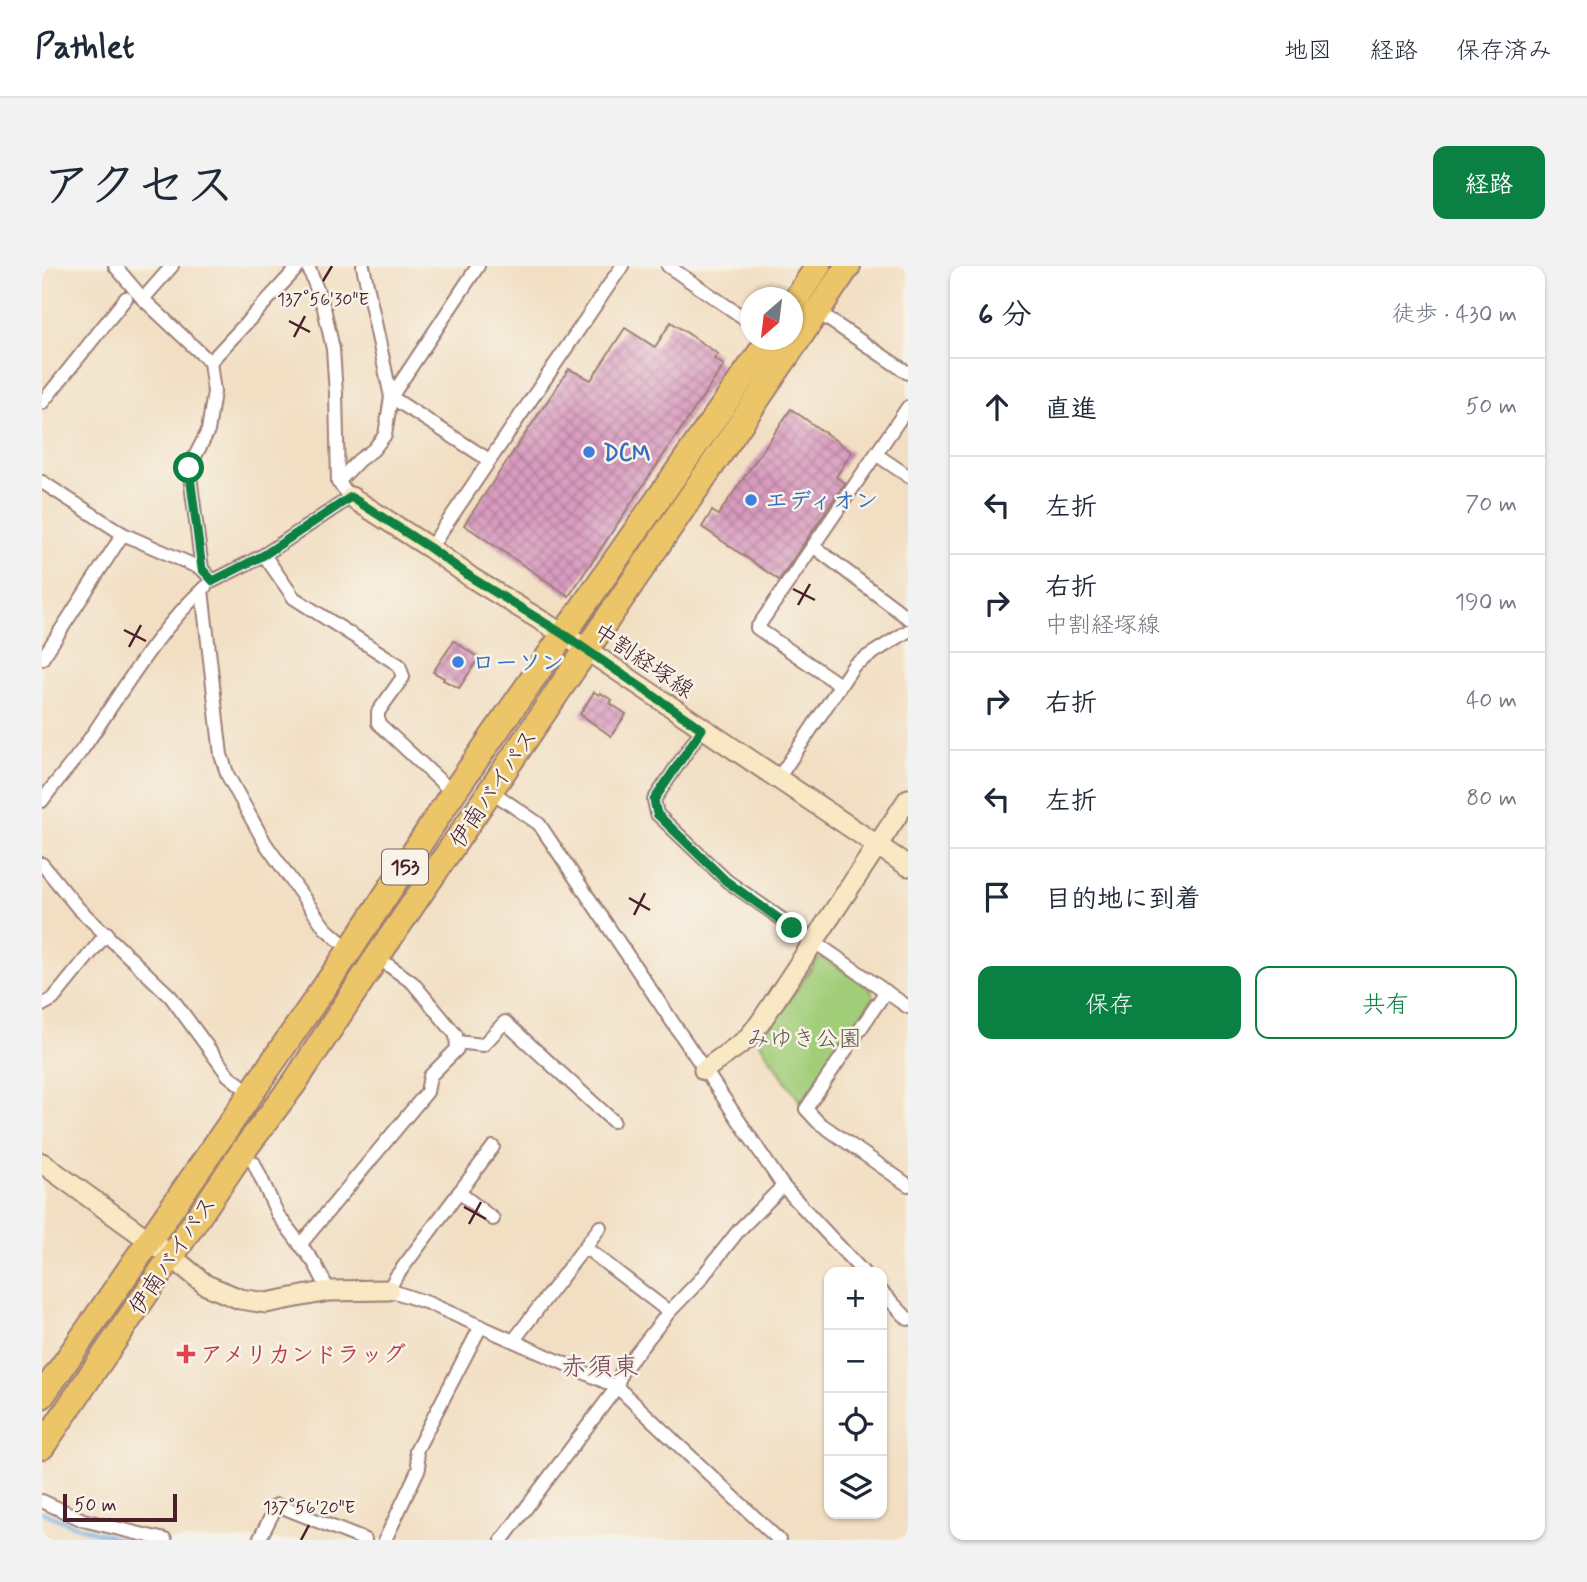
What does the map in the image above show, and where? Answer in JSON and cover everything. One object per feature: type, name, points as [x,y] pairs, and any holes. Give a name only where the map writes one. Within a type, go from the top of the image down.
[{"type":"highway","name":"伊南バイパス","points":[[804,308],[818,266]]},
{"type":"highway","name":"伊南バイパス","points":[[42,1447],[243,1151],[295,1082],[586,650],[804,308],[848,266]]},
{"type":"highway","name":"伊南バイパス","points":[[42,1396],[350,950],[453,793],[762,350]]},
{"type":"street","points":[[115,266],[143,299],[210,362],[214,392],[208,431],[189,468],[202,569]]},
{"type":"street","points":[[143,299],[172,266]]},
{"type":"street","points":[[210,362],[299,266]]},
{"type":"street","points":[[308,266],[324,308],[332,349],[344,490]]},
{"type":"street","points":[[42,800],[81,750],[134,670],[167,627],[213,581],[264,555],[344,490],[359,460],[373,450],[385,435],[391,397],[363,266]]},
{"type":"street","points":[[391,397],[478,266]]},
{"type":"street","points":[[430,548],[621,266]]},
{"type":"street","points":[[668,266],[740,315]]},
{"type":"street","points":[[42,403],[126,298]]},
{"type":"street","points":[[804,308],[908,373]]},
{"type":"street","points":[[391,397],[489,460]]},
{"type":"street","points":[[840,685],[757,628],[908,407]]},
{"type":"street","points":[[877,455],[908,476]]},
{"type":"street","points":[[42,482],[123,534],[202,569],[213,581]]},
{"type":"street","name":"中割経塚線","points":[[344,490],[472,578],[563,634],[908,866]]},
{"type":"street","points":[[42,659],[123,534]]},
{"type":"street","points":[[813,546],[908,618]]},
{"type":"street","points":[[264,555],[294,598],[399,665],[402,677],[378,712],[378,723],[453,793]]},
{"type":"street","points":[[202,590],[221,755],[228,776],[272,854],[324,928],[350,950]]},
{"type":"street","points":[[777,780],[854,666],[908,631]]},
{"type":"street","points":[[702,729],[654,800],[657,814],[726,881],[908,1007]]},
{"type":"street","points":[[491,791],[539,824],[783,1186],[858,1267]]},
{"type":"street","points":[[704,1070],[747,1040],[908,799]]},
{"type":"street","points":[[42,864],[78,908],[171,997],[228,1075],[251,1094]]},
{"type":"street","points":[[42,1006],[53,999],[107,933]]},
{"type":"street","points":[[300,1245],[427,1092],[430,1076],[457,1049],[456,1035],[413,983],[377,957]]},
{"type":"street","points":[[886,991],[806,1109],[818,1122],[908,1185]]},
{"type":"street","points":[[457,1042],[483,1045],[505,1022],[613,1121]]},
{"type":"street","points":[[389,1290],[395,1278],[493,1147]]},
{"type":"street","points":[[42,1163],[206,1284],[240,1298],[266,1303],[329,1291],[389,1290],[428,1303],[617,1387],[779,1540]]},
{"type":"street","points":[[254,1163],[278,1215],[315,1264],[329,1291]]},
{"type":"street","points":[[502,1540],[617,1387],[621,1373],[669,1312],[699,1281],[739,1230],[783,1186]]},
{"type":"street","points":[[459,1192],[493,1219]]},
{"type":"street","points":[[514,1340],[600,1227]]},
{"type":"street","points":[[586,1248],[669,1312]]},
{"type":"street","points":[[887,1297],[908,1319]]},
{"type":"street","points":[[384,1540],[419,1468],[416,1451],[481,1326]]},
{"type":"street","points":[[42,1501],[83,1520],[165,1540]]},
{"type":"street","points":[[259,1540],[277,1505],[365,1540]]},
{"type":"green space","name":"みゆき公園","points":[[825,958],[871,989],[874,997],[801,1103],[759,1042],[818,959]]},
{"type":"building","name":"DCM","points":[[671,322],[718,354],[714,359],[724,365],[569,596],[464,525],[569,369],[591,380],[625,328],[655,347]]},
{"type":"building","points":[[791,409],[852,452],[836,477],[845,483],[779,580],[702,527],[712,511],[718,515]]},
{"type":"building","points":[[454,641],[479,658],[459,688],[433,672]]},
{"type":"building","points":[[594,692],[612,700],[610,703],[626,714],[611,736],[580,714]]},
{"type":"waterway","points":[[42,1512],[122,1540]]},
{"type":"place","name":"DCM","points":[[589,452]]},
{"type":"place","name":"エディオン","points":[[751,500]]},
{"type":"place","name":"ローソン","points":[[458,662]]},
{"type":"place","name":"アメリカンドラッグ","points":[[186,1354]]},
{"type":"district","name":"赤須東","points":[[600,1366]]},
{"type":"route","points":[[189,468],[202,569],[213,581],[264,555],[351,497],[472,578],[563,634],[702,729],[654,800],[657,814],[726,881],[792,928]]}]
